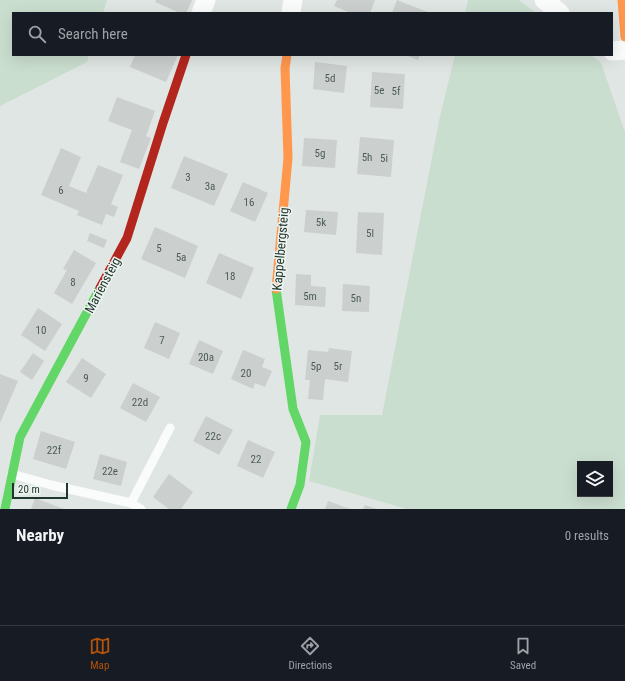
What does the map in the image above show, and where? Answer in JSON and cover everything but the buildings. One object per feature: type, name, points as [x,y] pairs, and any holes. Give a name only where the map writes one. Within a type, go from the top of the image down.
[{"type":"street","points":[[201,12],[206,0]]},
{"type":"street","points":[[291,12],[293,0]]},
{"type":"street","points":[[544,0],[559,12]]},
{"type":"street","points":[[622,0],[625,37]]},
{"type":"street","points":[[613,51],[625,50]]},
{"type":"street","name":"Mariensteig","points":[[5,509],[20,437],[127,238],[186,56]]},
{"type":"street","name":"Kappelbergsteig","points":[[286,56],[288,158],[276,293],[293,409],[306,442],[300,485],[291,509]]},
{"type":"lane","points":[[131,503],[170,428]]},
{"type":"lane","points":[[12,474],[51,485],[131,503],[141,509]]},
{"type":"green space","points":[[0,0],[107,0],[103,12],[12,12],[12,56],[89,56],[87,62],[0,106]]},
{"type":"green space","points":[[468,0],[519,0],[535,12],[465,12]]},
{"type":"green space","points":[[455,56],[592,56],[601,63],[625,132],[625,509],[407,509],[309,481],[320,415],[382,415],[440,116]]},
{"type":"traffic: fast","points":[[5,509],[20,437],[100,288]]},
{"type":"traffic: fast","points":[[276,289],[293,409],[306,442],[300,485],[291,509]]},
{"type":"traffic: slow","points":[[622,0],[625,37]]},
{"type":"traffic: slow","points":[[276,289],[288,158],[285,68],[287,56]]},
{"type":"traffic: jam","points":[[100,288],[127,238],[186,56]]}]
